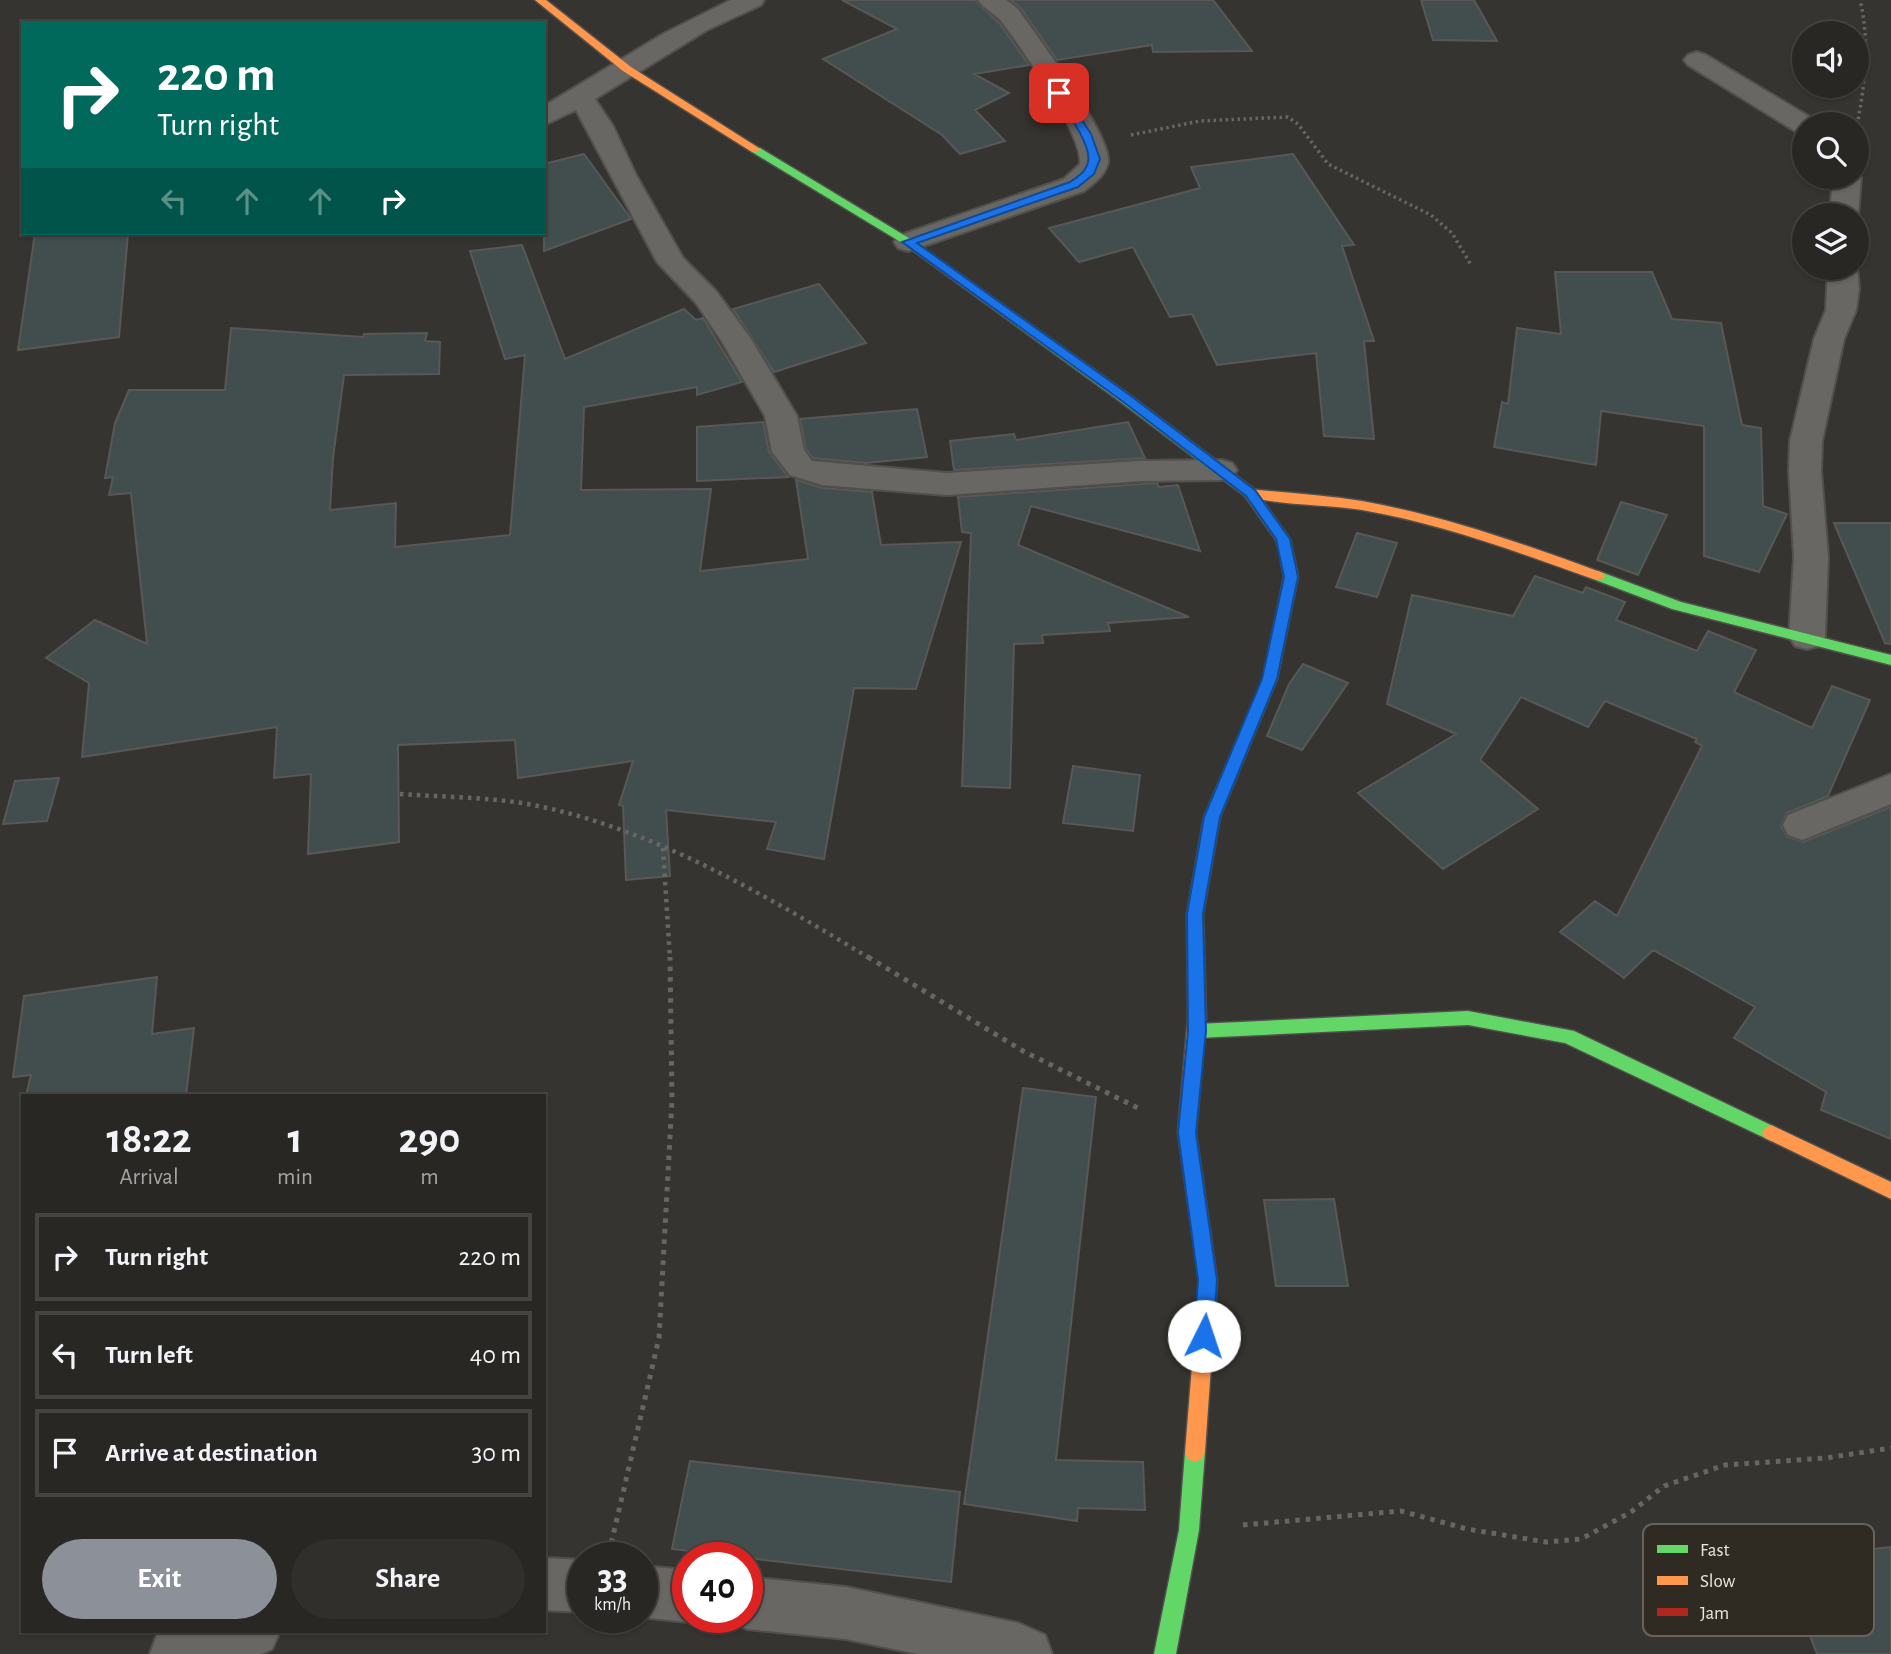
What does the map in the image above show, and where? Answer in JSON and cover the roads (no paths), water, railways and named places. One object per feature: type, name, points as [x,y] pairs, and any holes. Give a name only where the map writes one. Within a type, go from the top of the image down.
[{"type":"street","points":[[540,0],[627,69],[696,114],[908,242],[1221,470],[1250,493],[1283,539],[1291,577],[1269,679],[1212,817],[1195,914],[1197,1031],[1187,1133],[1208,1280],[1189,1530],[1165,1654]]},
{"type":"street","points":[[546,116],[581,98],[681,34],[752,0]]},
{"type":"street","points":[[908,242],[1074,185],[1090,172],[1095,159],[1086,134],[1009,14],[990,0]]},
{"type":"street","points":[[1697,60],[1792,118]]},
{"type":"street","points":[[581,98],[600,126],[622,175],[671,262],[706,297],[736,339],[781,416],[788,452],[801,468],[822,474],[947,484],[1140,471],[1221,470]]},
{"type":"street","points":[[1807,637],[1811,557],[1805,471],[1806,441],[1829,339],[1841,310],[1844,280]]},
{"type":"street","points":[[1250,493],[1375,508],[1434,521],[1494,537],[1677,606],[1891,660]]},
{"type":"street","points":[[1802,825],[1891,788]]},
{"type":"street","points":[[1197,1031],[1468,1018],[1568,1036],[1891,1191]]},
{"type":"street","points":[[546,1584],[567,1585]]},
{"type":"street","points":[[763,1605],[846,1613],[1018,1649],[1026,1654]]},
{"type":"street","points":[[176,1654],[247,1633]]}]
